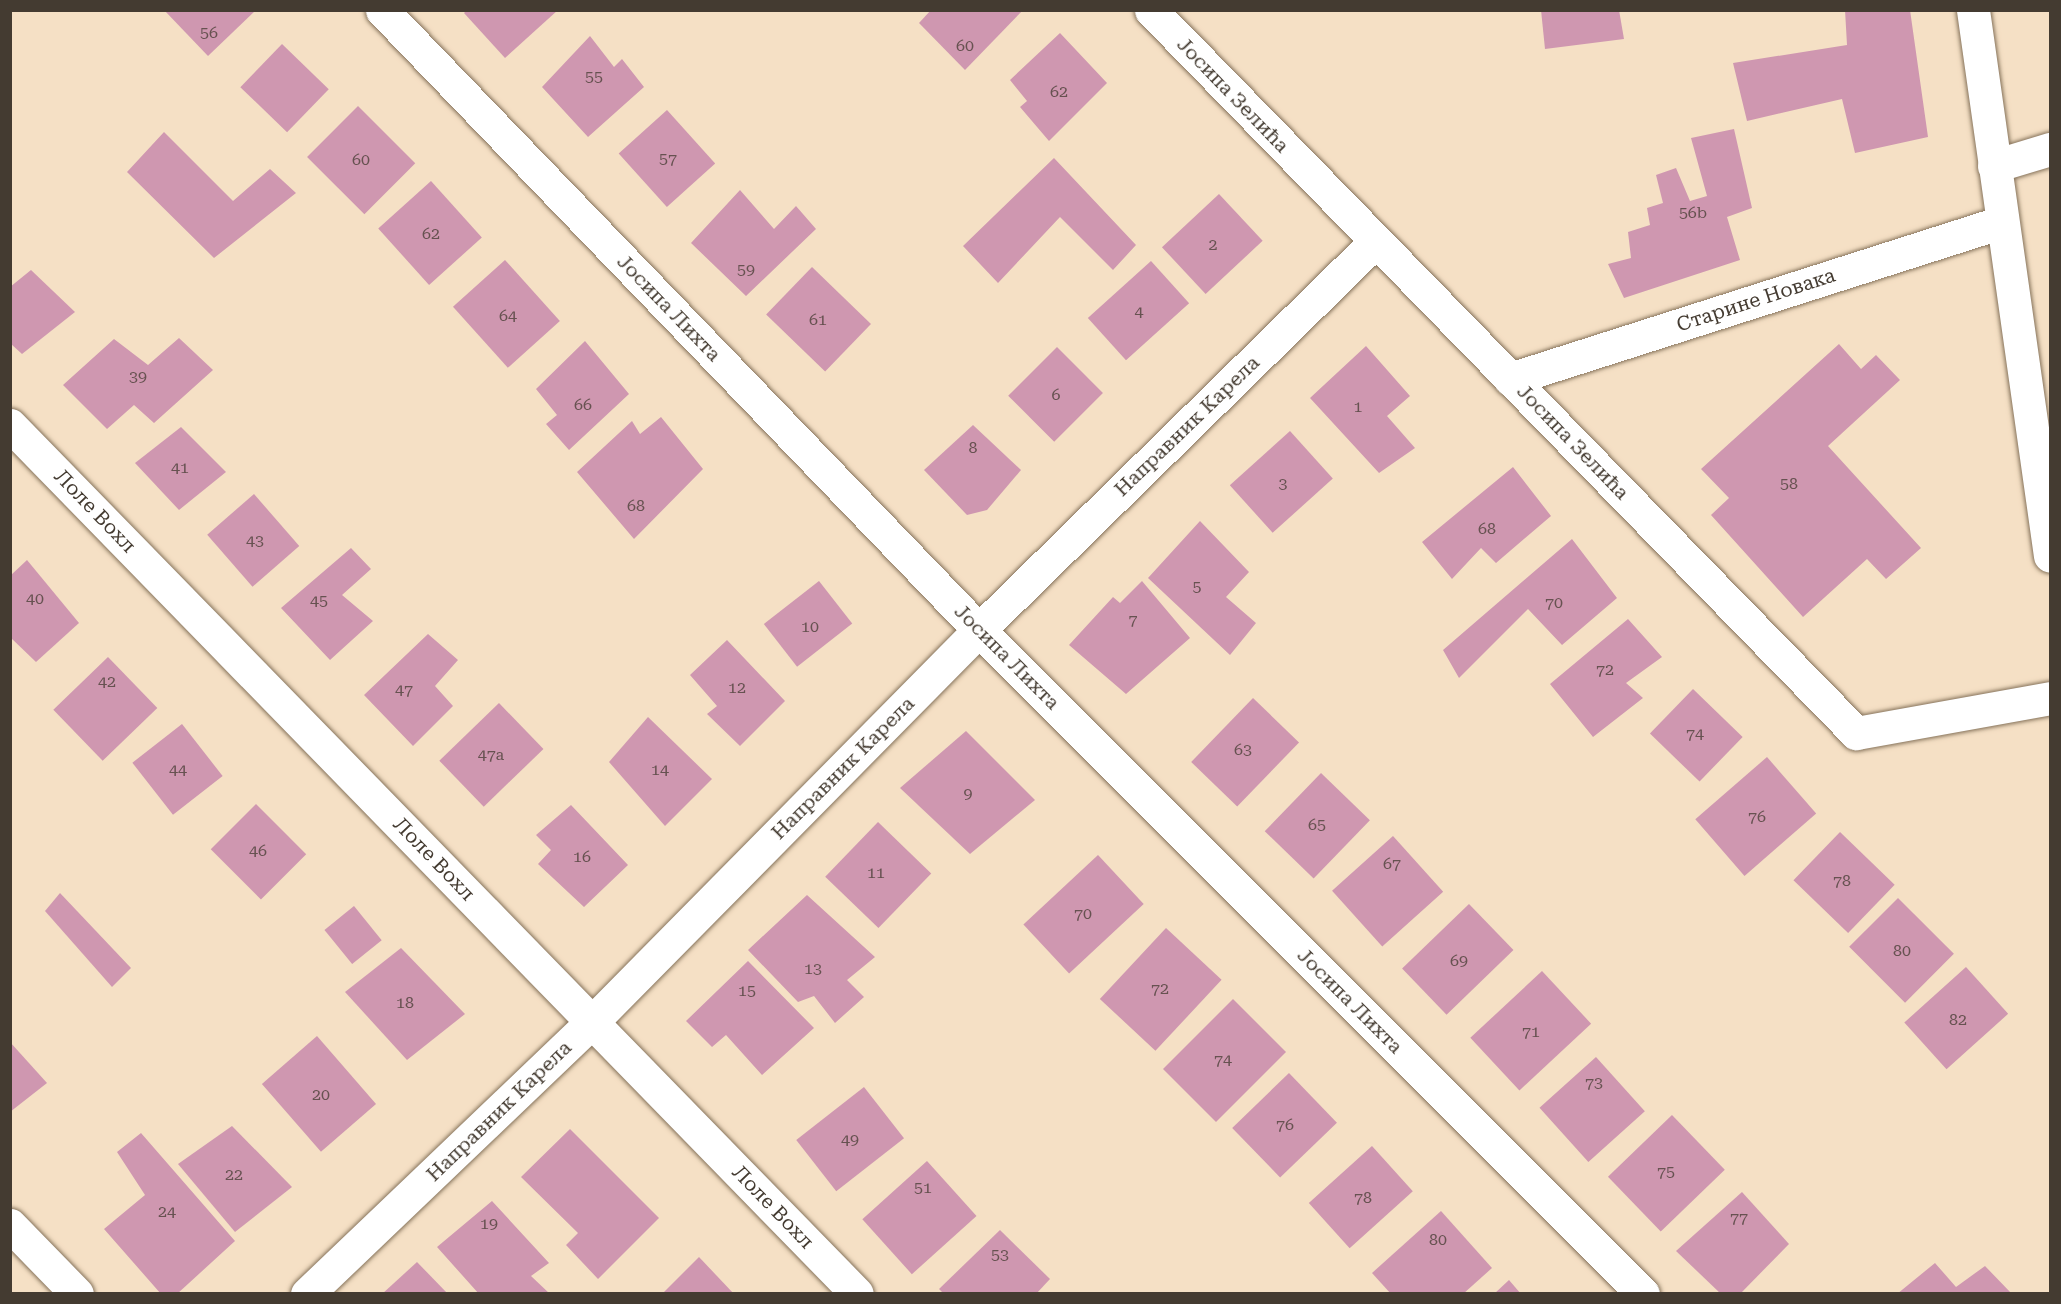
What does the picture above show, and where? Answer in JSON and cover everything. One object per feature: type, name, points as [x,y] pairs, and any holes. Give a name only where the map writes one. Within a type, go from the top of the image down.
[{"type":"street","name":"Јосипа Лихта","points":[[382,10],[979,630],[1643,1293]]},
{"type":"street","name":"Јосипа Зелића","points":[[1151,10],[1856,733],[2050,698]]},
{"type":"street","points":[[1973,10],[2050,556]]},
{"type":"street","points":[[1994,166],[2050,149]]},
{"type":"street","name":"Старине Новака","points":[[1510,379],[2002,222]]},
{"type":"street","name":"Направник Карела","points":[[308,1293],[592,1022],[979,630],[1376,241]]},
{"type":"street","name":"Лоле Вохл","points":[[10,425],[857,1293]]},
{"type":"street","points":[[10,1225],[77,1293]]},
{"type":"building","points":[[164,10],[256,10],[208,56]]},
{"type":"building","points":[[467,10],[558,10],[505,58],[464,13]]},
{"type":"building","points":[[931,10],[1023,10],[965,70],[919,23]]},
{"type":"building","points":[[1541,10],[1619,10],[1624,39],[1545,49]]},
{"type":"building","points":[[1845,10],[1910,10],[1928,137],[1855,153],[1842,99],[1747,121],[1733,63],[1847,45]]},
{"type":"building","points":[[1060,33],[1107,83],[1049,141],[1020,107],[1027,101],[1010,80]]},
{"type":"building","points":[[590,36],[614,67],[622,59],[644,87],[588,137],[542,87]]},
{"type":"building","points":[[282,44],[329,89],[287,132],[240,87]]},
{"type":"building","points":[[358,106],[415,163],[364,214],[307,157]]},
{"type":"building","points":[[667,110],[715,164],[667,207],[619,153]]},
{"type":"building","points":[[1734,129],[1752,208],[1727,217],[1740,260],[1624,298],[1608,264],[1631,258],[1628,232],[1650,225],[1647,208],[1663,203],[1656,175],[1676,168],[1690,201],[1707,196],[1691,138]]},
{"type":"building","points":[[164,132],[233,201],[270,169],[296,193],[214,258],[127,172]]},
{"type":"building","points":[[1054,158],[1136,245],[1113,270],[1060,217],[998,283],[963,246]]},
{"type":"building","points":[[431,181],[482,237],[429,285],[378,229]]},
{"type":"building","points":[[740,190],[774,229],[796,206],[816,229],[746,296],[691,243]]},
{"type":"building","points":[[1219,194],[1263,241],[1206,294],[1162,247]]},
{"type":"building","points":[[505,260],[560,321],[508,368],[453,307]]},
{"type":"building","points":[[1151,261],[1189,303],[1126,360],[1088,318]]},
{"type":"building","points":[[812,267],[871,324],[825,371],[766,314]]},
{"type":"building","points":[[31,270],[75,312],[22,354],[10,343],[10,287]]},
{"type":"building","points":[[179,338],[213,370],[154,423],[134,405],[107,429],[63,385],[114,339],[148,365]]},
{"type":"building","points":[[585,341],[629,394],[569,450],[546,424],[557,415],[536,389]]},
{"type":"building","points":[[1839,344],[1861,369],[1876,355],[1900,380],[1828,446],[1921,548],[1886,579],[1867,559],[1803,617],[1711,515],[1729,498],[1701,469]]},
{"type":"building","points":[[1366,346],[1410,396],[1387,416],[1415,448],[1379,473],[1310,398]]},
{"type":"building","points":[[1057,347],[1103,393],[1054,442],[1008,396]]},
{"type":"building","points":[[661,417],[703,469],[634,539],[577,472],[632,421],[640,434]]},
{"type":"building","points":[[973,425],[1021,470],[987,510],[967,515],[924,470]]},
{"type":"building","points":[[181,427],[226,472],[179,510],[135,463]]},
{"type":"building","points":[[1290,431],[1333,479],[1273,533],[1230,485]]},
{"type":"building","points":[[1513,467],[1551,516],[1496,563],[1481,548],[1452,579],[1422,542]]},
{"type":"building","points":[[254,494],[299,546],[252,587],[207,535]]},
{"type":"building","points":[[1200,521],[1249,572],[1226,597],[1256,623],[1230,655],[1148,578]]},
{"type":"building","points":[[1572,539],[1617,598],[1562,645],[1528,609],[1459,678],[1443,650]]},
{"type":"building","points":[[351,548],[371,569],[342,595],[373,621],[330,660],[281,608]]},
{"type":"building","points":[[27,560],[79,623],[36,662],[10,637],[10,576]]},
{"type":"building","points":[[819,581],[852,624],[797,667],[764,624]]},
{"type":"building","points":[[1142,581],[1190,638],[1126,694],[1069,645],[1113,597],[1120,603]]},
{"type":"building","points":[[1628,619],[1662,657],[1626,683],[1643,698],[1593,737],[1550,684]]},
{"type":"building","points":[[428,634],[458,660],[435,686],[453,706],[413,746],[364,695]]},
{"type":"building","points":[[727,640],[785,701],[740,746],[707,714],[717,706],[690,675]]},
{"type":"building","points":[[108,657],[157,708],[103,761],[53,710]]},
{"type":"building","points":[[1693,689],[1743,737],[1700,782],[1650,734]]},
{"type":"building","points":[[1253,698],[1299,742],[1237,806],[1191,762]]},
{"type":"building","points":[[499,703],[543,749],[484,807],[439,761]]},
{"type":"building","points":[[648,717],[712,779],[665,826],[609,762]]},
{"type":"building","points":[[182,724],[223,776],[173,815],[132,763]]},
{"type":"building","points":[[966,731],[1035,800],[970,854],[900,788]]},
{"type":"building","points":[[1767,757],[1816,814],[1745,876],[1695,819]]},
{"type":"building","points":[[1321,773],[1370,820],[1314,879],[1265,831]]},
{"type":"building","points":[[256,804],[306,854],[261,899],[211,849]]},
{"type":"building","points":[[571,805],[628,865],[584,907],[538,864],[551,850],[536,835]]},
{"type":"building","points":[[878,822],[931,873],[878,928],[825,877]]},
{"type":"building","points":[[1840,832],[1895,885],[1848,933],[1793,880]]},
{"type":"building","points":[[1393,836],[1443,892],[1382,947],[1332,891]]},
{"type":"building","points":[[1098,855],[1144,904],[1069,974],[1023,925]]},
{"type":"building","points":[[60,893],[131,968],[112,987],[45,911]]},
{"type":"building","points":[[807,895],[875,957],[847,980],[864,997],[835,1023],[814,996],[798,1002],[748,950]]},
{"type":"building","points":[[1898,898],[1954,954],[1905,1003],[1849,947]]},
{"type":"building","points":[[1469,904],[1513,950],[1447,1015],[1402,969]]},
{"type":"building","points":[[354,906],[382,940],[352,964],[324,930]]},
{"type":"building","points":[[1166,928],[1222,980],[1155,1051],[1100,999]]},
{"type":"building","points":[[401,948],[465,1014],[407,1060],[345,992]]},
{"type":"building","points":[[748,961],[814,1028],[762,1075],[726,1035],[712,1047],[686,1021]]},
{"type":"building","points":[[1966,967],[2008,1014],[1946,1069],[1904,1023]]},
{"type":"building","points":[[1542,971],[1591,1024],[1519,1090],[1470,1038]]},
{"type":"building","points":[[1233,999],[1286,1052],[1216,1122],[1163,1069]]},
{"type":"building","points":[[317,1036],[376,1104],[321,1152],[262,1084]]},
{"type":"building","points":[[10,1042],[47,1083],[10,1112]]},
{"type":"building","points":[[1596,1057],[1645,1111],[1588,1162],[1540,1108]]},
{"type":"building","points":[[1289,1073],[1337,1123],[1280,1178],[1232,1128]]},
{"type":"building","points":[[864,1087],[904,1138],[836,1191],[796,1140]]},
{"type":"building","points":[[1672,1115],[1725,1170],[1661,1231],[1608,1177]]},
{"type":"building","points":[[232,1126],[292,1187],[235,1232],[178,1164]]},
{"type":"building","points":[[570,1129],[659,1218],[598,1279],[566,1245],[578,1233],[521,1177]]},
{"type":"building","points":[[141,1133],[235,1241],[177,1294],[161,1294],[104,1229],[145,1195],[117,1152]]},
{"type":"building","points":[[1372,1146],[1413,1191],[1350,1248],[1309,1203]]},
{"type":"building","points":[[927,1161],[977,1216],[912,1274],[862,1219]]},
{"type":"building","points":[[1742,1192],[1789,1244],[1740,1294],[1721,1294],[1676,1251]]},
{"type":"building","points":[[492,1201],[549,1263],[531,1276],[550,1294],[479,1294],[437,1247]]},
{"type":"building","points":[[1441,1211],[1492,1268],[1463,1294],[1391,1294],[1372,1273]]},
{"type":"building","points":[[1000,1230],[1050,1279],[1036,1294],[944,1294],[939,1289]]},
{"type":"building","points":[[699,1257],[734,1294],[662,1294]]},
{"type":"building","points":[[417,1262],[448,1294],[382,1294]]},
{"type":"building","points":[[1935,1263],[1956,1287],[1985,1266],[2012,1294],[1897,1294]]},
{"type":"building","points":[[1509,1280],[1521,1294],[1494,1294]]}]
